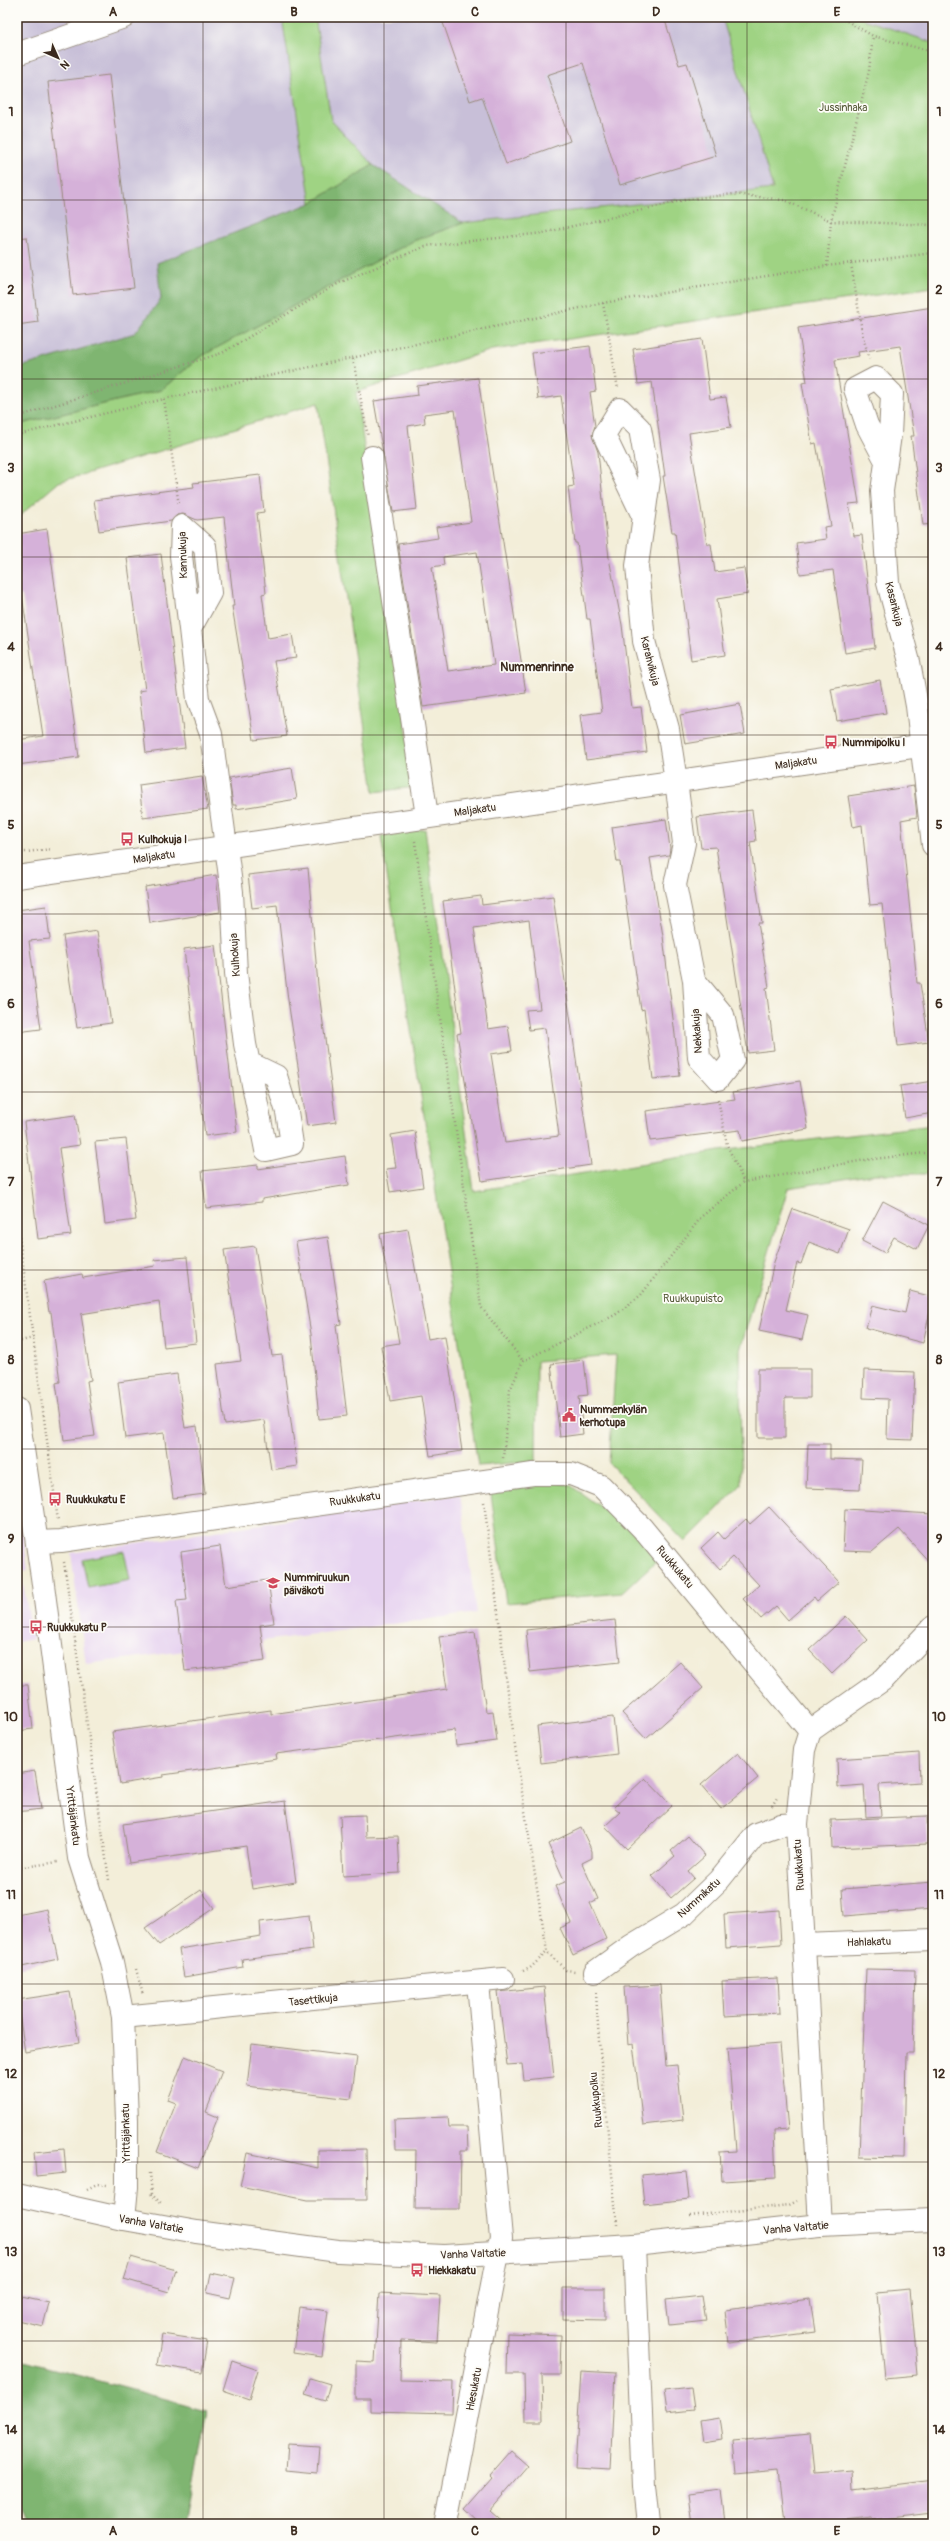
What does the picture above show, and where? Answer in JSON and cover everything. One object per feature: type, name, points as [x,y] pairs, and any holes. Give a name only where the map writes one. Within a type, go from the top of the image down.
[{"type":"street","points":[[17,54],[124,17]]},
{"type":"street","points":[[876,378],[855,389],[867,425],[886,461]]},
{"type":"street","name":"Kasarikuja","points":[[876,378],[892,394],[882,491],[888,583],[909,662],[928,744],[933,845]]},
{"type":"street","points":[[620,409],[604,434],[643,516]]},
{"type":"street","name":"Karahvikuja","points":[[620,409],[640,429],[649,480],[637,566],[644,641],[668,729],[676,781]]},
{"type":"street","points":[[372,457],[420,818]]},
{"type":"street","name":"Kannukuja","points":[[182,526],[205,546],[210,593],[190,629],[198,699],[211,734],[226,847]]},
{"type":"street","name":"Maljakatu","points":[[17,877],[928,744]]},
{"type":"street","name":"Nekkakuja","points":[[676,781],[684,843],[675,885],[694,980],[699,1058],[718,1079],[732,1060],[722,1015],[694,980]]},
{"type":"street","name":"Kulhokuja","points":[[226,847],[232,892],[236,973],[249,1063]]},
{"type":"street","name":"Yrittäjänkatu","points":[[17,1409],[37,1542],[79,1858],[112,1962],[123,2018],[127,2188],[124,2219]]},
{"type":"street","name":"Ruukkukatu","points":[[37,1542],[61,1541],[533,1474],[571,1474],[601,1486],[642,1528],[810,1732],[804,1750],[797,1824],[818,2197]]},
{"type":"street","points":[[810,1732],[884,1679],[933,1627]]},
{"type":"street","name":"Nummikatu","points":[[595,1972],[632,1946],[684,1914],[719,1880],[756,1834],[780,1825],[797,1824]]},
{"type":"street","name":"Hahlakatu","points":[[804,1944],[933,1940]]},
{"type":"street","name":"Tasettikuja","points":[[123,2018],[503,1980]]},
{"type":"street","name":"Hiesukatu","points":[[446,2524],[501,2238],[478,1983]]},
{"type":"street","name":"Vanha Valtatie","points":[[17,2195],[124,2219],[338,2251],[444,2256],[634,2245],[820,2225],[933,2220]]},
{"type":"street","points":[[818,2197],[820,2225]]},
{"type":"street","points":[[634,2245],[644,2486],[648,2524]]},
{"type":"path","points":[[840,17],[873,36],[933,52]]},
{"type":"path","points":[[827,266],[831,221],[869,71],[873,36]]},
{"type":"path","points":[[17,417],[222,353],[339,283],[426,246],[543,233],[689,199],[734,194],[784,200],[831,221],[933,225]]},
{"type":"path","points":[[17,435],[164,399],[353,359],[603,302],[827,266],[933,253]]},
{"type":"path","points":[[851,264],[863,337],[876,378]]},
{"type":"path","points":[[603,302],[617,371],[620,409]]},
{"type":"path","points":[[353,359],[372,457]]},
{"type":"path","points":[[164,399],[182,526]]},
{"type":"path","points":[[420,818],[481,1307],[523,1361]]},
{"type":"path","points":[[718,1079],[718,1107],[727,1145],[744,1182]]},
{"type":"path","points":[[595,1972],[566,1970],[547,1952],[515,1747],[492,1480],[503,1447],[510,1390],[523,1361],[615,1315],[641,1295],[702,1216],[744,1182],[865,1160],[933,1152]]},
{"type":"path","points":[[17,1221],[61,1541],[111,1886]]},
{"type":"path","points":[[17,1342],[33,1338]]},
{"type":"path","points":[[503,1980],[530,1968],[547,1952]]},
{"type":"path","points":[[136,1966],[143,1989],[146,2016]]},
{"type":"path","name":"Ruukkupolku","points":[[595,1972],[599,2041],[617,2225]]},
{"type":"path","points":[[149,2166],[152,2194]]},
{"type":"path","points":[[82,2192],[97,2184],[127,2188],[152,2194],[166,2207]]},
{"type":"path","points":[[687,2216],[789,2205],[804,2196],[818,2197]]},
{"type":"path","points":[[610,2226],[625,2224]]},
{"type":"shaded area","points":[[17,17],[933,17],[933,152],[135,333],[17,368]]},
{"type":"shaded area","points":[[17,1490],[28,1571],[21,1572],[33,1639],[17,1642]]},
{"type":"shaded area","name":"Nummiruukun päiväkoti","points":[[460,1494],[476,1613],[86,1664],[71,1553]]},
{"type":"green space","points":[[282,17],[315,17],[331,120],[373,165],[311,203]]},
{"type":"green space","name":"Jussinhaka","points":[[722,17],[857,17],[933,43],[933,287],[492,350],[356,392],[415,787],[374,792],[318,403],[59,482],[17,518],[17,425],[161,390],[200,357],[413,241],[463,223],[773,189]]},
{"type":"green space","points":[[373,165],[463,223],[413,241],[200,357],[161,390],[17,425],[17,368],[135,333],[161,299],[157,263],[311,203]]},
{"type":"green space","name":"Ruukkupuisto","points":[[425,829],[474,1191],[719,1151],[933,1125],[933,1174],[875,1174],[788,1188],[740,1350],[741,1485],[685,1542],[609,1463],[616,1355],[537,1361],[536,1461],[478,1466],[381,836]]},
{"type":"green space","points":[[535,1479],[570,1485],[639,1535],[657,1560],[622,1593],[506,1603],[490,1487]]},
{"type":"green space","points":[[124,1551],[130,1580],[88,1588],[82,1559]]},
{"type":"green space","points":[[17,2359],[207,2410],[187,2524],[28,2524],[17,2495]]},
{"type":"building","points":[[441,17],[664,17],[679,65],[687,63],[716,156],[620,185],[583,63],[547,75],[570,141],[506,164],[482,97],[470,101]]},
{"type":"building","points":[[109,75],[134,288],[73,295],[48,82]]},
{"type":"building","points":[[27,237],[38,322],[17,325],[17,238]]},
{"type":"building","points":[[933,307],[933,524],[923,525],[911,436],[914,436],[900,346],[858,352],[859,356],[835,360],[859,503],[849,504],[854,536],[862,535],[875,648],[845,653],[833,570],[800,574],[796,543],[826,539],[824,527],[831,526],[816,443],[812,444],[802,383],[807,382],[798,328]]},
{"type":"building","points":[[702,339],[710,399],[726,397],[731,427],[689,433],[707,544],[711,544],[715,572],[744,568],[748,594],[717,599],[725,655],[691,660],[675,532],[672,532],[663,476],[665,476],[652,382],[638,384],[633,349]]},
{"type":"building","points":[[590,346],[596,391],[590,392],[595,426],[592,435],[598,452],[609,558],[622,625],[632,708],[641,707],[647,752],[586,760],[580,715],[602,712],[590,619],[587,619],[568,487],[574,486],[561,396],[538,399],[532,353]]},
{"type":"building","points":[[478,378],[526,693],[423,707],[398,544],[438,538],[436,527],[471,522],[455,410],[424,414],[425,423],[408,426],[417,509],[393,512],[374,401],[418,395],[417,386]],"holes":[[[477,552],[494,665],[448,671],[432,567],[444,565],[443,557]]]},
{"type":"building","points":[[260,475],[264,512],[257,513],[266,593],[262,594],[268,638],[292,634],[296,658],[274,661],[287,736],[254,740],[232,606],[234,606],[224,517],[197,520],[183,514],[177,515],[171,521],[99,531],[94,500],[194,487],[193,483]]},
{"type":"building","points":[[47,529],[79,757],[17,765],[17,740],[43,736],[22,595],[19,596],[17,586],[17,534]]},
{"type":"building","points":[[161,554],[185,748],[146,753],[139,691],[145,690],[127,558]]},
{"type":"building","points":[[880,680],[886,713],[837,721],[831,689]]},
{"type":"building","points":[[740,704],[745,734],[685,744],[680,715]]},
{"type":"building","points":[[292,768],[297,799],[236,809],[236,805],[233,805],[229,778]]},
{"type":"building","points":[[202,776],[208,809],[143,818],[139,785]]},
{"type":"building","points":[[914,786],[917,817],[901,820],[917,983],[920,983],[929,1042],[898,1046],[882,904],[870,905],[862,825],[853,827],[848,796]]},
{"type":"building","points":[[752,810],[756,841],[750,842],[762,923],[758,923],[769,987],[766,988],[774,1050],[748,1053],[716,847],[701,848],[697,817]]},
{"type":"building","points":[[666,819],[670,848],[669,855],[650,858],[663,936],[680,1076],[653,1079],[644,1009],[641,1010],[620,862],[617,862],[612,827]]},
{"type":"building","points":[[308,868],[318,985],[336,1122],[307,1126],[288,1000],[277,905],[252,908],[248,875]]},
{"type":"building","points":[[216,875],[220,912],[150,923],[145,887]]},
{"type":"building","points":[[481,896],[482,905],[553,896],[591,1165],[482,1181],[457,1034],[461,1033],[443,901]],"holes":[[[529,920],[540,1009],[526,1010],[529,1030],[545,1028],[559,1136],[505,1143],[491,1054],[512,1051],[508,1026],[488,1029],[474,928]]]},
{"type":"building","points":[[46,906],[50,939],[29,941],[41,1029],[17,1032],[17,910]]},
{"type":"building","points":[[97,931],[111,1023],[77,1028],[63,936]]},
{"type":"building","points":[[215,945],[237,1132],[205,1136],[184,949]]},
{"type":"building","points":[[800,1081],[808,1129],[742,1141],[740,1130],[650,1141],[646,1111],[735,1099],[733,1092]]},
{"type":"building","points":[[933,1081],[933,1113],[905,1118],[900,1086]]},
{"type":"building","points":[[75,1115],[80,1145],[59,1148],[71,1235],[38,1239],[24,1122]]},
{"type":"building","points":[[415,1131],[423,1187],[390,1192],[386,1169],[396,1168],[391,1135]]},
{"type":"building","points":[[126,1139],[136,1220],[105,1224],[95,1142]]},
{"type":"building","points":[[345,1156],[349,1185],[262,1199],[262,1202],[206,1208],[202,1171],[258,1165],[258,1169]]},
{"type":"building","points":[[883,1201],[929,1225],[917,1249],[894,1237],[885,1253],[862,1241]]},
{"type":"building","points":[[793,1209],[849,1229],[840,1254],[809,1242],[801,1264],[797,1263],[786,1310],[808,1315],[802,1340],[759,1331],[774,1262]]},
{"type":"building","points":[[408,1229],[428,1339],[445,1336],[462,1451],[430,1456],[421,1396],[390,1401],[381,1346],[399,1343],[380,1234]]},
{"type":"building","points":[[328,1237],[341,1324],[336,1325],[347,1416],[319,1419],[311,1334],[296,1242]]},
{"type":"building","points":[[255,1246],[272,1356],[282,1355],[297,1466],[271,1470],[264,1420],[225,1425],[217,1364],[241,1361],[224,1250]]},
{"type":"building","points":[[187,1257],[196,1343],[164,1347],[159,1301],[81,1314],[91,1380],[87,1381],[95,1436],[64,1440],[56,1383],[60,1382],[51,1312],[49,1312],[44,1281],[82,1274],[83,1278],[155,1266],[154,1260]]},
{"type":"building","points":[[910,1291],[933,1297],[923,1343],[866,1328],[872,1305],[905,1313]]},
{"type":"building","name":"Nummenkylän kerhotupa","points":[[584,1360],[588,1395],[579,1396],[583,1434],[560,1437],[551,1364]]},
{"type":"building","points":[[758,1369],[810,1369],[810,1398],[785,1398],[785,1438],[758,1438]]},
{"type":"building","points":[[864,1370],[915,1372],[912,1440],[887,1439],[888,1399],[863,1398]]},
{"type":"building","points":[[177,1374],[185,1428],[197,1426],[205,1494],[173,1498],[164,1433],[125,1438],[118,1382]]},
{"type":"building","points":[[808,1444],[830,1444],[830,1459],[862,1460],[860,1490],[806,1488]]},
{"type":"building","points":[[769,1507],[839,1582],[817,1601],[814,1597],[788,1620],[776,1606],[761,1619],[743,1599],[759,1585],[733,1557],[720,1569],[701,1548],[718,1532],[724,1539],[746,1519],[750,1524]]},
{"type":"building","points":[[845,1509],[933,1514],[933,1566],[899,1529],[872,1552],[843,1551]]},
{"type":"building","points":[[220,1546],[226,1586],[268,1580],[274,1623],[260,1625],[265,1661],[185,1671],[176,1601],[187,1600],[181,1552]]},
{"type":"building","points":[[846,1616],[868,1640],[832,1674],[809,1650]]},
{"type":"building","points":[[615,1620],[620,1662],[530,1672],[526,1630]]},
{"type":"building","points":[[475,1632],[486,1712],[493,1711],[497,1741],[456,1746],[454,1730],[276,1754],[277,1759],[163,1775],[163,1777],[120,1784],[112,1732],[271,1710],[271,1714],[447,1689],[439,1637]]},
{"type":"building","points":[[680,1662],[703,1688],[646,1739],[622,1713]]},
{"type":"building","points":[[17,1685],[28,1685],[33,1729],[17,1731]]},
{"type":"building","points":[[613,1717],[617,1754],[541,1763],[537,1726]]},
{"type":"building","points":[[738,1753],[758,1778],[721,1809],[701,1785]]},
{"type":"building","points":[[919,1753],[920,1782],[879,1785],[881,1816],[866,1817],[864,1785],[838,1787],[837,1759]]},
{"type":"building","points":[[35,1771],[41,1809],[17,1812],[17,1774]]},
{"type":"building","points":[[645,1778],[672,1806],[627,1849],[605,1826],[620,1812],[614,1807]]},
{"type":"building","points":[[285,1801],[296,1882],[252,1889],[246,1846],[129,1863],[123,1824]]},
{"type":"building","points":[[365,1815],[366,1837],[398,1836],[400,1873],[343,1876],[340,1816]]},
{"type":"building","points":[[927,1816],[928,1844],[832,1848],[831,1820]]},
{"type":"building","points":[[581,1828],[592,1851],[592,1858],[582,1863],[598,1899],[590,1903],[606,1939],[573,1955],[560,1928],[571,1923],[555,1886],[565,1882],[548,1844]]},
{"type":"building","points":[[688,1836],[705,1856],[688,1871],[694,1878],[671,1898],[652,1876],[675,1856],[671,1851]]},
{"type":"building","points":[[933,1882],[933,1909],[844,1916],[842,1889]]},
{"type":"building","points":[[201,1890],[214,1908],[159,1945],[145,1928]]},
{"type":"building","points":[[47,1909],[58,1959],[17,1968],[17,1915]]},
{"type":"building","points":[[779,1910],[781,1944],[726,1948],[724,1914]]},
{"type":"building","points":[[309,1916],[313,1950],[242,1959],[243,1967],[184,1977],[179,1949],[261,1936],[260,1922]]},
{"type":"building","points":[[866,1969],[915,1970],[913,2053],[906,2053],[904,2158],[859,2157]]},
{"type":"building","points":[[778,1978],[780,2013],[724,2016],[722,1981]]},
{"type":"building","points":[[660,1985],[666,2066],[677,2065],[683,2120],[643,2125],[633,2044],[628,2045],[624,1987]]},
{"type":"building","points":[[544,1987],[554,2077],[524,2080],[522,2064],[507,2065],[498,1992]]},
{"type":"building","points":[[70,1992],[79,2043],[25,2052],[17,2000]]},
{"type":"building","points":[[252,2044],[357,2057],[351,2099],[247,2086]]},
{"type":"building","points":[[780,2044],[788,2130],[774,2131],[776,2178],[722,2181],[720,2152],[736,2151],[728,2048]]},
{"type":"building","points":[[185,2056],[222,2071],[206,2112],[218,2117],[198,2168],[157,2152],[176,2103],[168,2100]]},
{"type":"building","points":[[448,2117],[449,2127],[467,2127],[468,2150],[461,2150],[460,2209],[415,2209],[416,2150],[395,2150],[394,2119]]},
{"type":"building","points":[[64,2149],[66,2173],[36,2176],[34,2152]]},
{"type":"building","points":[[366,2149],[367,2200],[307,2200],[240,2186],[247,2153],[318,2168],[318,2150]]},
{"type":"building","points":[[686,2171],[689,2199],[644,2204],[641,2175]]},
{"type":"building","points":[[131,2257],[176,2270],[169,2292],[124,2279]]},
{"type":"building","points":[[211,2273],[235,2278],[230,2298],[207,2293]]},
{"type":"building","points":[[563,2288],[605,2288],[605,2320],[563,2319]]},
{"type":"building","points":[[910,2289],[918,2375],[885,2378],[877,2292]]},
{"type":"building","points":[[379,2293],[440,2296],[437,2342],[401,2340],[400,2381],[453,2382],[452,2413],[370,2411],[370,2399],[356,2399],[356,2361],[375,2362]]},
{"type":"building","points":[[17,2296],[49,2303],[43,2326],[17,2320]]},
{"type":"building","points":[[702,2296],[706,2321],[669,2325],[666,2300]]},
{"type":"building","points":[[810,2299],[815,2332],[729,2343],[725,2310]]},
{"type":"building","points":[[299,2307],[328,2311],[322,2357],[293,2353]]},
{"type":"building","points":[[507,2333],[561,2335],[560,2375],[542,2375],[543,2421],[525,2421],[524,2374],[506,2374]]},
{"type":"building","points":[[162,2334],[207,2341],[202,2372],[157,2365]]},
{"type":"building","points":[[232,2361],[258,2370],[249,2399],[223,2390]]},
{"type":"building","points":[[581,2371],[615,2373],[610,2470],[575,2468]]},
{"type":"building","points":[[310,2378],[330,2384],[325,2401],[305,2395]]},
{"type":"building","points":[[691,2388],[694,2409],[667,2412],[664,2391]]},
{"type":"building","points":[[719,2418],[722,2439],[703,2442],[700,2421]]},
{"type":"building","points":[[810,2434],[814,2473],[852,2470],[853,2490],[933,2480],[933,2513],[873,2520],[872,2518],[816,2524],[784,2524],[778,2471],[736,2475],[733,2441]]},
{"type":"building","points":[[288,2444],[319,2446],[317,2473],[286,2470]]},
{"type":"building","points":[[511,2451],[528,2466],[490,2510],[506,2524],[480,2524],[465,2510],[492,2479],[489,2476]]},
{"type":"building","points":[[721,2490],[725,2524],[692,2524],[688,2494]]},
{"type":"place","name":"Nummipolku I","points":[[831,742]]},
{"type":"place","name":"Kulhokuja I","points":[[127,839]]},
{"type":"place","name":"Nummenkylän kerhotupa","points":[[569,1415]]},
{"type":"place","name":"Ruukkukatu E","points":[[55,1499]]},
{"type":"place","name":"Nummiruukun päiväkoti","points":[[273,1583]]},
{"type":"place","name":"Ruukkukatu P","points":[[36,1627]]},
{"type":"place","name":"Hiekkakatu","points":[[417,2270]]},
{"type":"district","name":"Nummenrinne","points":[[537,667]]}]
